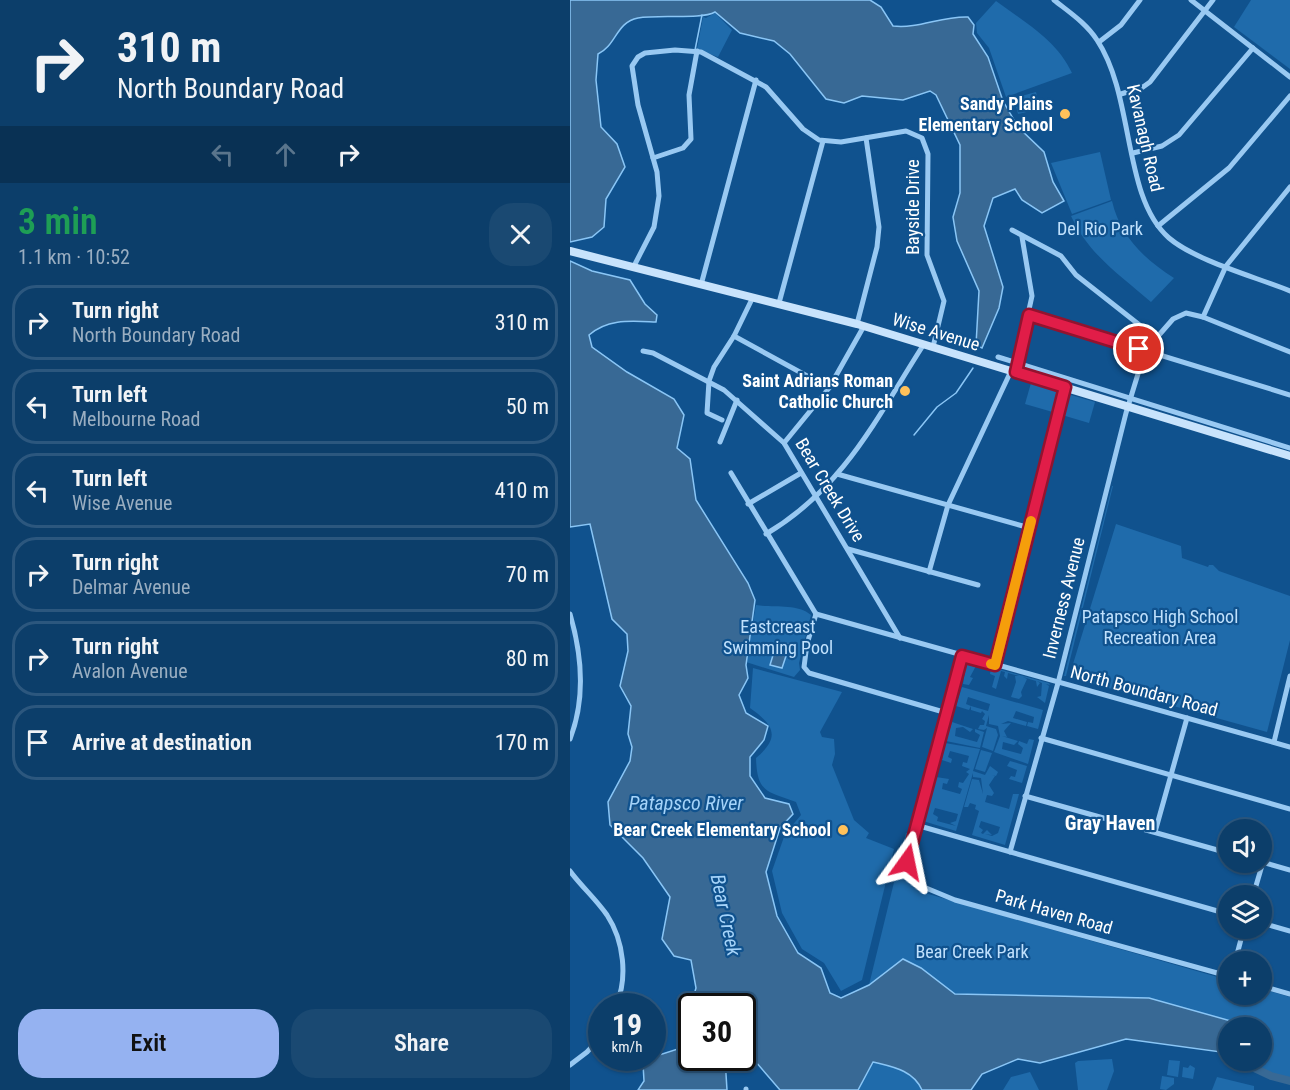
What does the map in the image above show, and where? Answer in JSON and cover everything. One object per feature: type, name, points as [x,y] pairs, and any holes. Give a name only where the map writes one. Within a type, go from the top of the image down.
[{"type":"main road","name":"Wise Avenue","points":[[570,251],[860,325],[1065,387],[1129,402],[1290,456]]},
{"type":"street","name":"Kavanagh Road","points":[[1054,0],[1062,3],[1099,42],[1121,94],[1144,201],[1158,226],[1183,248],[1290,291]]},
{"type":"street","points":[[1099,42],[1121,25],[1140,0]]},
{"type":"street","points":[[1191,0],[1290,77]]},
{"type":"street","points":[[1121,94],[1143,87],[1150,82],[1213,0]]},
{"type":"street","points":[[1133,153],[1162,146],[1179,135],[1253,48]]},
{"type":"street","points":[[653,158],[683,148],[691,139],[689,95],[697,51]]},
{"type":"street","points":[[633,268],[654,227],[658,211],[659,185],[636,97],[632,74],[634,63],[649,52],[697,51],[766,87],[807,133],[823,141],[779,303]]},
{"type":"street","points":[[701,285],[756,80]]},
{"type":"street","points":[[1158,226],[1229,168],[1290,96]]},
{"type":"street","name":"Bayside Drive","points":[[823,141],[841,142],[910,131],[922,138],[927,146],[927,255],[944,301],[933,347]]},
{"type":"street","points":[[784,443],[829,388],[860,325],[877,247],[879,227],[866,138]]},
{"type":"street","points":[[1203,317],[1226,266],[1290,187]]},
{"type":"street","points":[[1012,230],[1061,256],[1076,275],[1156,338]]},
{"type":"street","points":[[929,572],[948,505],[1018,363],[1029,315],[1031,288],[1022,237]]},
{"type":"street","points":[[722,420],[707,413],[710,381],[717,361],[734,336],[753,297]]},
{"type":"street","points":[[1145,351],[1180,314],[1190,313],[1290,352]]},
{"type":"street","points":[[1029,315],[1290,395]]},
{"type":"street","points":[[734,336],[829,388]]},
{"type":"street","points":[[766,534],[798,514],[817,498],[837,474],[880,418],[924,344]]},
{"type":"street","name":"Bear Creek Drive","points":[[643,351],[653,353],[710,381],[736,400],[784,443],[900,638]]},
{"type":"street","name":"Inverness Avenue","points":[[1010,852],[1024,796],[1058,683],[1129,402],[1145,351]]},
{"type":"street","name":"Wise Avenue","points":[[998,357],[1129,402],[1290,448]]},
{"type":"street","points":[[995,665],[1065,387]]},
{"type":"street","points":[[720,442],[736,400]]},
{"type":"street","points":[[748,504],[801,472]]},
{"type":"street","points":[[731,473],[816,614],[804,658],[804,668],[809,673],[947,713]]},
{"type":"street","points":[[837,474],[1030,528]]},
{"type":"street","points":[[848,549],[978,585]]},
{"type":"street","points":[[570,614],[579,654],[581,692],[570,738]]},
{"type":"street","name":"North Boundary Road","points":[[816,614],[1290,747]]},
{"type":"street","name":"Park Haven Road","points":[[962,656],[915,825],[907,869],[911,879],[920,888],[1218,973]]},
{"type":"street","points":[[1274,742],[1290,675]]},
{"type":"street","points":[[1155,832],[1187,718]]},
{"type":"street","points":[[1041,738],[1290,809]]},
{"type":"street","points":[[1024,796],[1218,850]]},
{"type":"street","points":[[915,825],[1218,911]]},
{"type":"street","points":[[1272,865],[1290,870]]},
{"type":"street","points":[[570,871],[603,910],[616,934],[623,972],[619,993]]},
{"type":"street","points":[[1272,926],[1290,932]]},
{"type":"street","points":[[1272,989],[1290,994]]},
{"type":"street","points":[[570,1065],[588,1051]]},
{"type":"green space","points":[[1251,0],[1290,0],[1290,69],[1234,27]]},
{"type":"green space","points":[[996,1],[1048,41],[1066,61],[1072,73],[1006,97],[989,48],[977,33],[976,23]]},
{"type":"green space","points":[[715,13],[732,30],[718,57],[697,49],[703,17],[706,18]]},
{"type":"green space","points":[[1036,92],[1040,109],[1018,114],[1014,98]]},
{"type":"green space","points":[[1100,152],[1111,200],[1072,214],[1051,163]]},
{"type":"green space","name":"Del Rio Park","points":[[1112,201],[1121,225],[1135,246],[1143,255],[1174,278],[1151,302],[1096,253],[1078,230],[1071,216]]},
{"type":"green space","points":[[1134,325],[1144,333],[1143,343],[1135,345],[1119,340],[1121,335],[1139,341],[1142,335],[1133,330]]},
{"type":"green space","points":[[1031,383],[1058,391],[1060,396],[1056,413],[1025,404]]},
{"type":"green space","points":[[1071,395],[1095,402],[1089,423],[1062,415],[1067,396]]},
{"type":"green space","points":[[1112,486],[1066,676],[1064,676]]},
{"type":"green space","name":"Patapsco High School Recreation Area","points":[[1116,524],[1181,546],[1182,558],[1208,567],[1213,565],[1219,571],[1290,596],[1290,640],[1267,732],[1069,677]]},
{"type":"green space","name":"Eastcreast Swimming Pool","points":[[756,605],[792,607],[811,615],[799,663],[800,670],[794,677],[746,662]]},
{"type":"green space","points":[[969,661],[1049,683],[1050,685],[1046,684],[1049,686],[1045,703],[1037,697],[1041,696],[1042,683],[1037,681],[1040,683],[1037,687],[1036,681],[1023,677],[1027,679],[1021,692],[1022,696],[1019,699],[1011,697],[1016,682],[1015,676],[1019,676],[1008,673],[1007,679],[1004,676],[1005,672],[1001,671],[996,689],[992,687],[995,676],[990,674],[991,668],[977,664],[970,677],[973,678],[969,685],[963,684],[966,663],[975,664]]},
{"type":"green space","points":[[753,668],[842,692],[820,732],[822,737],[834,739],[835,754],[832,765],[854,820],[869,833],[866,838],[894,849],[862,980],[841,991],[824,963],[802,949],[782,913],[772,871],[785,834],[801,815],[796,802],[765,789],[759,778],[756,758],[769,744],[771,732],[765,720],[750,708]]},
{"type":"green space","points":[[962,687],[1043,710],[1038,729],[1027,726],[1028,722],[1033,723],[1034,717],[1016,711],[1013,718],[1027,722],[1026,726],[1008,721],[1001,724],[1011,723],[1004,731],[1007,737],[1002,736],[1018,741],[1014,745],[1003,742],[1002,749],[1021,754],[1023,748],[1018,744],[1019,741],[1027,744],[1029,739],[1034,740],[1028,764],[994,752],[1000,736],[998,726],[989,724],[989,715],[986,726],[996,729],[998,735],[993,751],[982,747],[987,728],[978,729],[980,725],[984,725],[985,721],[982,719],[985,714],[982,711],[981,713],[971,710],[971,706],[969,710],[956,706]],"holes":[[[968,697],[990,704],[988,711],[966,704]]]},
{"type":"green space","points":[[952,722],[973,729],[970,732],[963,727],[956,728],[955,736],[977,742],[980,735],[975,732],[975,729],[984,732],[980,748],[946,741]]},
{"type":"green space","points":[[945,743],[980,749],[973,771],[985,775],[990,766],[998,772],[996,776],[992,775],[995,776],[989,785],[994,793],[992,796],[987,795],[985,802],[1009,809],[1013,794],[1019,794],[1005,845],[972,835],[979,811],[975,809],[976,805],[970,803],[968,807],[964,807],[972,779],[979,780],[983,794],[981,778],[973,777],[973,773],[956,831],[923,821],[936,777],[949,779],[947,784],[943,783],[942,789],[960,794],[962,789],[958,787],[959,782],[963,783],[969,774],[966,772],[970,769],[962,766],[963,762],[967,763],[969,756],[950,751],[948,757],[952,759],[951,763],[942,760]],"holes":[[[935,808],[958,814],[956,821],[950,823],[956,826],[937,821],[938,817],[933,814]],[[981,821],[1000,827],[998,833],[992,836],[985,834],[992,835],[987,830],[981,833],[983,830],[979,827]]]},
{"type":"green space","points":[[981,750],[992,753],[985,772],[975,769]]},
{"type":"green space","points":[[1010,761],[1027,766],[1022,783],[1009,779],[1011,776],[1015,777],[1017,770],[1007,766]]},
{"type":"green space","name":"Bear Creek Park","points":[[906,833],[909,833],[905,857],[906,872],[908,879],[918,891],[1218,977],[1218,1005],[1272,1005],[1272,992],[1290,997],[1290,1081],[1260,1071],[1272,1071],[1272,1017],[1218,1017],[1218,1023],[946,995],[886,971],[869,985]]},
{"type":"green space","points":[[1112,1059],[1114,1071],[1107,1090],[1078,1090],[1075,1063]]},
{"type":"green space","points":[[1169,1060],[1180,1061],[1178,1077],[1167,1075]]},
{"type":"green space","points":[[873,1062],[908,1074],[922,1090],[858,1090]]},
{"type":"green space","points":[[1190,1065],[1195,1068],[1193,1079],[1182,1077],[1183,1067],[1188,1068]]},
{"type":"green space","points":[[1030,1072],[1039,1090],[1003,1090],[1011,1077]]},
{"type":"green space","points":[[1162,1076],[1174,1078],[1174,1084],[1166,1090],[1160,1089]]},
{"type":"green space","points":[[1217,1077],[1254,1086],[1254,1090],[1212,1090]]},
{"type":"water","points":[[570,0],[870,0],[881,7],[893,26],[912,26],[949,18],[968,17],[974,25],[973,34],[988,57],[1003,101],[1018,127],[1044,152],[1053,182],[1064,201],[1042,213],[1022,200],[1015,189],[993,198],[984,226],[1003,287],[999,308],[982,348],[976,345],[979,291],[957,241],[953,217],[960,193],[960,145],[936,95],[930,91],[903,100],[862,96],[844,103],[826,99],[790,54],[774,41],[740,33],[715,12],[700,16],[647,17],[631,20],[620,29],[609,46],[598,54],[596,80],[601,127],[617,144],[625,167],[606,199],[604,227],[592,237],[570,242]]},
{"type":"water","name":"Patapsco River","points":[[570,261],[592,271],[630,280],[645,304],[657,315],[656,322],[621,322],[604,326],[589,335],[592,347],[627,372],[674,399],[684,415],[677,448],[690,459],[696,500],[748,583],[755,600],[746,665],[748,678],[739,695],[746,713],[768,726],[764,740],[750,757],[750,776],[765,798],[789,804],[793,814],[780,828],[766,872],[777,916],[798,953],[821,968],[830,993],[841,998],[869,985],[903,959],[921,968],[955,994],[1149,998],[1218,1017],[1218,1052],[1126,1039],[1040,1063],[1018,1059],[982,1074],[971,1090],[922,1090],[908,1074],[873,1062],[858,1090],[780,1090],[756,1062],[756,993],[695,993],[696,988],[691,960],[674,956],[662,939],[670,897],[643,858],[610,825],[608,802],[630,761],[632,747],[628,734],[631,706],[620,686],[628,651],[627,634],[612,619],[590,524],[570,527]]},
{"type":"water","points":[[777,642],[790,644],[782,668],[770,665]]},
{"type":"water","name":"Patapsco River","points":[[678,1049],[678,1071],[726,1071],[727,1090],[638,1090],[644,1081],[643,1071],[666,1071],[666,1053]]},
{"type":"waterway","points":[[695,50],[702,15]]},
{"type":"waterway","points":[[914,435],[937,407],[956,393],[973,368]]},
{"type":"waterway","name":"Bear Creek","points":[[1260,1071],[1290,1081]]},
{"type":"slow traffic","points":[[991,664],[995,665],[1004,633],[1031,521]]},
{"type":"place","name":"Sandy Plains Elementary School","points":[[1065,114]]},
{"type":"place","name":"Saint Adrians Roman Catholic Church","points":[[905,391]]},
{"type":"place","name":"Bear Creek Elementary School","points":[[843,830]]},
{"type":"district","name":"Gray Haven","points":[[1110,823]]},
{"type":"route","points":[[907,862],[962,656],[995,665],[1065,387],[1016,372],[1029,315],[1139,349]]}]
